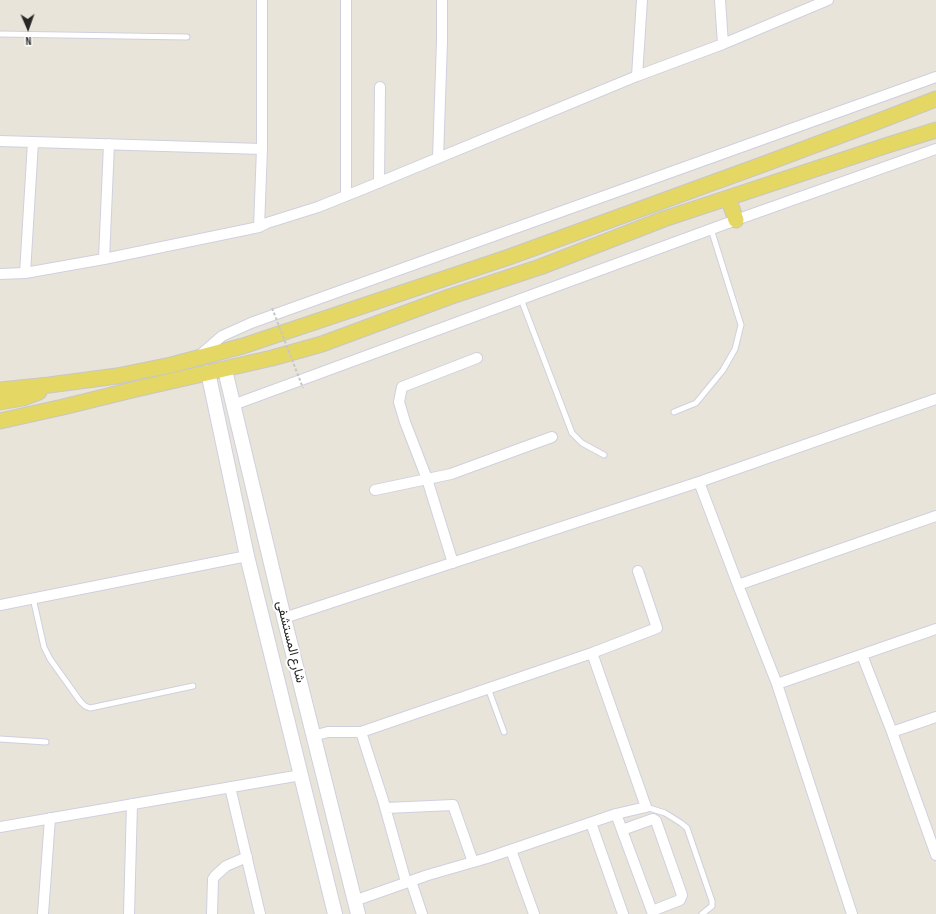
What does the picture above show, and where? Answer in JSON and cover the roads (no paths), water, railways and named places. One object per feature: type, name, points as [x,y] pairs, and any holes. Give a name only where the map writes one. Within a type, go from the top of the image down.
[{"type":"main road","points":[[0,390],[117,376],[171,365],[243,346],[509,257],[764,164],[936,99]]},
{"type":"main road","points":[[0,421],[208,372],[224,370],[322,344],[449,296],[540,267],[664,219],[936,130]]},
{"type":"main road","points":[[728,198],[736,220]]},
{"type":"main road","points":[[0,402],[30,396],[50,385]]},
{"type":"street","points":[[259,227],[262,149],[262,0]]},
{"type":"street","points":[[346,0],[346,196]]},
{"type":"street","points":[[438,158],[442,0]]},
{"type":"street","points":[[637,76],[642,0]]},
{"type":"street","points":[[720,0],[723,44]]},
{"type":"street","points":[[0,274],[25,273],[104,259],[259,227],[267,223],[318,207],[379,183],[637,76],[723,44],[828,0]]},
{"type":"street","points":[[195,359],[222,336],[252,323],[936,78]]},
{"type":"street","points":[[379,183],[380,87]]},
{"type":"street","points":[[0,141],[262,149]]},
{"type":"street","points":[[25,273],[33,142]]},
{"type":"street","points":[[104,259],[109,144]]},
{"type":"street","points":[[233,405],[710,229],[936,149]]},
{"type":"street","points":[[453,563],[427,479],[399,402],[402,387],[478,358]]},
{"type":"street","name":"شارع المستشفى","points":[[224,370],[356,907]]},
{"type":"street","name":"شارع المستشفى","points":[[208,372],[247,556],[335,914]]},
{"type":"street","points":[[284,618],[699,482],[936,399]]},
{"type":"street","points":[[375,490],[451,474],[552,437]]},
{"type":"street","points":[[225,453],[228,446],[235,443],[242,446],[244,450]]},
{"type":"street","points":[[699,482],[777,684],[852,914]]},
{"type":"street","points":[[738,585],[936,516]]},
{"type":"street","points":[[0,605],[247,556]]},
{"type":"street","points":[[313,736],[328,732],[361,732],[592,654],[657,628],[638,570]]},
{"type":"street","points":[[777,684],[936,629]]},
{"type":"street","points":[[356,907],[409,881],[511,850],[616,814],[646,807],[592,654]]},
{"type":"street","points":[[862,655],[892,732],[936,855]]},
{"type":"street","points":[[892,732],[936,717]]},
{"type":"street","points":[[361,732],[409,881],[422,914]]},
{"type":"street","points":[[296,756],[317,752]]},
{"type":"street","points":[[0,827],[301,775]]},
{"type":"street","points":[[230,787],[260,914]]},
{"type":"street","points":[[129,914],[132,804]]},
{"type":"street","points":[[386,808],[453,806],[473,862]]},
{"type":"street","points":[[616,814],[652,913],[680,900],[682,895],[656,820],[653,819],[622,830]]},
{"type":"street","points":[[44,914],[50,818]]},
{"type":"street","points":[[592,823],[623,914]]},
{"type":"street","points":[[318,846],[339,841]]},
{"type":"street","points":[[511,850],[534,914]]},
{"type":"street","points":[[212,914],[213,879],[226,866],[247,857]]},
{"type":"lane","points":[[0,34],[187,37]]},
{"type":"lane","points":[[674,412],[696,403],[723,370],[735,349],[741,324],[710,229]]},
{"type":"lane","points":[[521,299],[572,433],[582,443],[604,455]]},
{"type":"lane","points":[[33,598],[44,647],[50,660],[85,706],[96,708],[193,686]]},
{"type":"lane","points":[[488,688],[504,732]]},
{"type":"lane","points":[[0,739],[46,742]]},
{"type":"lane","points":[[646,807],[665,813],[682,823],[687,828],[712,901],[712,906],[702,914]]}]
